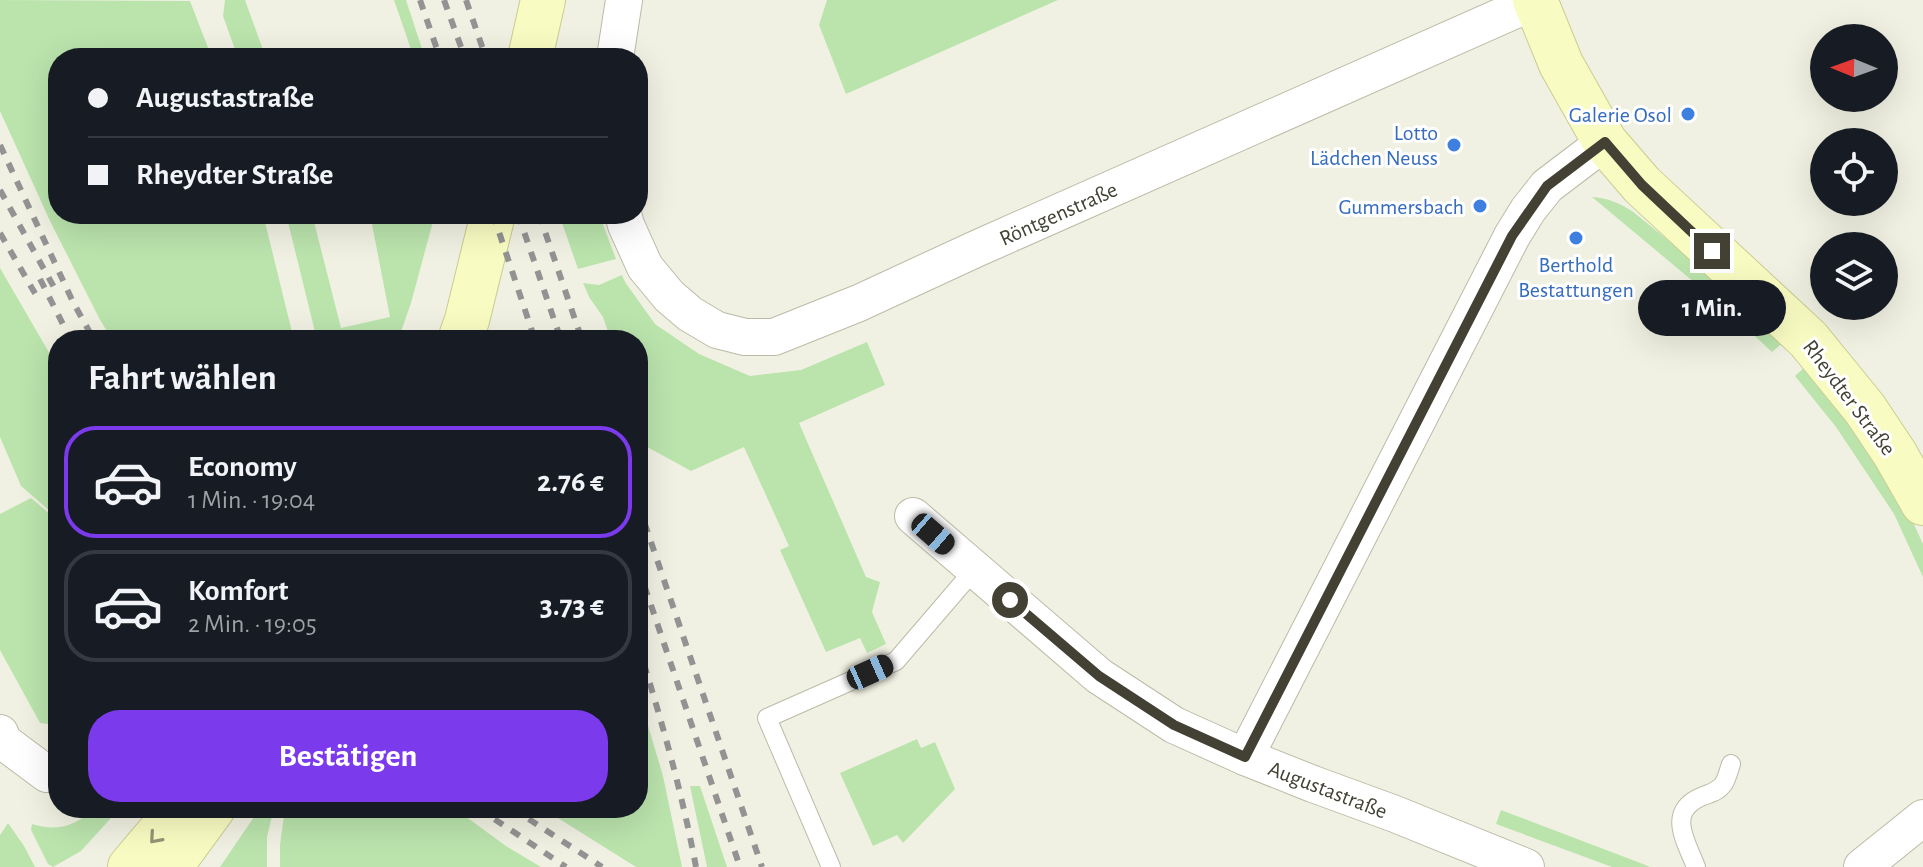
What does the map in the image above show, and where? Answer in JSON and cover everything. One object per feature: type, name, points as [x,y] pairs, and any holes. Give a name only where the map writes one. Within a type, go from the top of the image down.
[{"type":"main road","points":[[532,48],[543,0]]},
{"type":"main road","name":"Rheydter Straße","points":[[1536,0],[1561,64],[1605,142],[1642,185],[1808,339],[1865,409],[1923,503]]},
{"type":"main road","points":[[464,330],[491,224]]},
{"type":"main road","points":[[130,867],[172,818]]},
{"type":"main road","points":[[170,867],[206,818]]},
{"type":"street","points":[[617,48],[624,0]]},
{"type":"street","name":"Röntgenstraße","points":[[626,224],[645,267],[669,296],[690,314],[717,330],[745,337],[774,337],[859,303],[1536,0]]},
{"type":"street","points":[[1245,757],[1512,236],[1547,186],[1605,142]]},
{"type":"street","name":"Augustastraße","points":[[913,516],[1099,676],[1174,725],[1245,757],[1526,867]]},
{"type":"street","points":[[0,733],[4,742],[47,774]]},
{"type":"street","points":[[1862,867],[1923,818]]},
{"type":"lane","points":[[831,867],[767,718],[896,661],[974,570]]},
{"type":"lane","points":[[1696,867],[1680,819],[1684,808],[1695,799],[1717,791],[1724,783],[1731,764]]},
{"type":"green space","points":[[0,0],[190,1],[208,48],[48,48],[48,217],[0,111]]},
{"type":"green space","points":[[225,0],[245,0],[262,48],[234,48],[223,16]]},
{"type":"green space","points":[[394,0],[406,0],[422,48],[411,48]]},
{"type":"green space","points":[[827,0],[1058,0],[846,94],[819,25]]},
{"type":"green space","points":[[1592,197],[1613,201],[1632,211],[1728,289],[1785,341],[1772,352],[1719,303]]},
{"type":"green space","points":[[52,224],[265,224],[292,330],[106,330]]},
{"type":"green space","points":[[288,224],[315,224],[341,328],[390,317],[372,224],[432,224],[402,330],[315,330]]},
{"type":"green space","points":[[562,224],[603,224],[616,259],[578,269]]},
{"type":"green space","points":[[0,268],[48,351],[48,509],[21,486],[0,437]]},
{"type":"green space","points":[[622,275],[655,324],[699,354],[750,376],[801,370],[867,342],[885,385],[799,423],[866,577],[880,582],[872,612],[886,644],[867,653],[860,638],[826,652],[780,550],[789,546],[744,447],[691,471],[648,447],[648,330],[608,330],[583,283],[599,285]]},
{"type":"green space","points":[[1807,365],[1850,419],[1906,507],[1923,544],[1923,577],[1894,514],[1836,427],[1795,376]]},
{"type":"green space","points":[[31,498],[48,512],[48,724],[40,723],[0,650],[0,514]]},
{"type":"green space","points":[[648,726],[663,776],[682,867],[636,867],[558,818],[648,818]]},
{"type":"green space","points":[[917,739],[921,748],[935,742],[955,789],[903,843],[897,835],[873,846],[840,773]]},
{"type":"green space","points":[[690,786],[700,786],[727,867],[707,867]]},
{"type":"green space","points":[[1501,810],[1650,867],[1612,867],[1496,824]]},
{"type":"green space","points":[[111,818],[81,851],[53,867],[48,864],[31,830],[32,824],[58,827],[81,819]]},
{"type":"green space","points":[[253,818],[272,818],[267,837],[267,867],[220,867]]},
{"type":"green space","points":[[284,818],[468,818],[541,867],[280,867]]},
{"type":"green space","points":[[8,823],[35,867],[0,867],[0,835]]},
{"type":"railway","points":[[420,0],[437,48]]},
{"type":"railway","points":[[444,0],[461,48]]},
{"type":"railway","points":[[466,0],[483,48]]},
{"type":"railway","points":[[0,145],[88,330]]},
{"type":"railway","points":[[0,190],[55,289]]},
{"type":"railway","points":[[496,224],[532,330]]},
{"type":"railway","points":[[521,224],[558,330]]},
{"type":"railway","points":[[542,224],[579,330]]},
{"type":"railway","points":[[0,233],[40,302]]},
{"type":"railway","points":[[40,279],[66,330]]},
{"type":"railway","points":[[648,533],[762,867]]},
{"type":"railway","points":[[648,596],[740,867]]},
{"type":"railway","points":[[648,677],[696,867]]},
{"type":"railway","points":[[493,818],[566,867]]},
{"type":"railway","points":[[527,818],[602,867]]},
{"type":"place","name":"Galerie Osol","points":[[1688,114]]},
{"type":"place","name":"Lotto Lädchen Neuss","points":[[1454,145]]},
{"type":"place","name":"Gummersbach","points":[[1480,206]]},
{"type":"place","name":"Berthold Bestattungen","points":[[1576,238]]},
{"type":"route","points":[[1010,600],[1099,676],[1174,725],[1245,757],[1512,236],[1547,186],[1605,142],[1642,185],[1712,251]]}]
